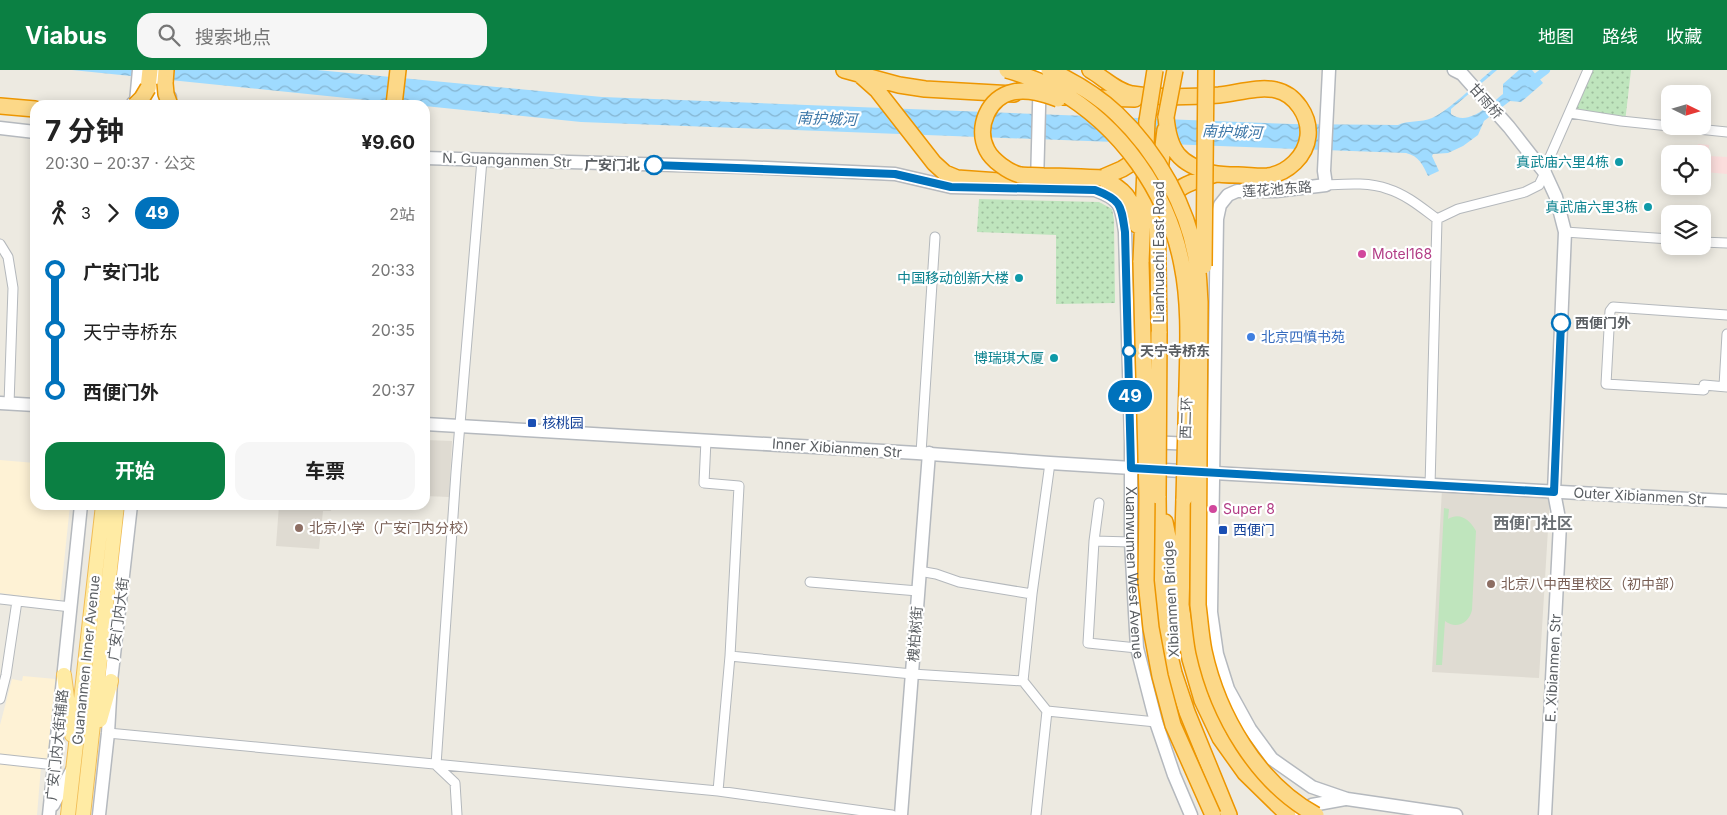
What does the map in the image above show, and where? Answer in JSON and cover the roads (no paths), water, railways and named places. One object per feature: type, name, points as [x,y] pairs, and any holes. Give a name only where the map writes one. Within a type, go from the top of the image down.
[{"type":"highway","points":[[140,100],[151,94],[150,70]]},
{"type":"highway","points":[[395,100],[398,70]]},
{"type":"highway","points":[[401,100],[404,70]]},
{"type":"highway","points":[[844,70],[899,85],[925,89],[1026,95],[1042,99],[1130,100],[1161,96]]},
{"type":"highway","name":"西二环","points":[[1007,70],[1056,89],[1095,116],[1126,146],[1145,173],[1160,198],[1172,227],[1182,264],[1186,296],[1188,344],[1181,605],[1190,659],[1202,700],[1220,738],[1245,773],[1288,815]]},
{"type":"highway","name":"西二环","points":[[1049,70],[1080,87],[1115,112],[1143,142],[1176,197],[1193,242],[1200,302],[1198,605],[1204,650],[1216,693],[1235,731],[1256,764],[1278,788],[1316,815]]},
{"type":"highway","points":[[1090,70],[1122,91],[1132,94],[1161,96],[1218,95],[1262,89],[1276,90],[1291,97],[1302,111],[1307,122],[1308,141],[1302,154],[1288,168],[1269,176],[1197,175],[1172,195],[1165,219],[1162,246],[1159,333]]},
{"type":"highway","points":[[1141,262],[1147,121],[1155,70]]},
{"type":"highway","name":"Lianhuachi East Road","points":[[1158,496],[1159,333],[1157,195],[1166,117],[1174,70]]},
{"type":"highway","points":[[1200,302],[1204,260],[1206,70]]},
{"type":"highway","points":[[165,73],[168,100]]},
{"type":"highway","points":[[859,74],[877,90],[934,162],[945,172],[958,178],[999,181],[1020,174],[1101,178],[1114,184],[1123,190],[1130,200],[1136,217],[1141,262]]},
{"type":"highway","points":[[1020,174],[999,163],[986,148],[983,139],[984,118],[988,109],[995,101],[1012,92],[1024,91],[1040,93],[1085,110]]},
{"type":"highway","points":[[3,106],[30,109]]},
{"type":"highway","points":[[1166,117],[1168,134],[1174,150],[1197,175]]},
{"type":"highway","points":[[1101,178],[1135,161],[1147,121]]},
{"type":"highway","name":"Xuanwumen West Avenue","points":[[1141,262],[1147,496],[1146,581],[1151,628],[1160,676],[1174,725],[1213,815]]},
{"type":"highway","name":"Xibianmen Bridge","points":[[1158,496],[1167,528],[1171,552],[1170,627],[1174,673],[1186,712],[1228,815]]},
{"type":"main road","name":"Guananmen Inner Avenue","points":[[83,815],[90,756],[103,510]]},
{"type":"main road","name":"Guananmen Inner Avenue","points":[[68,815],[74,762],[116,510]]},
{"type":"main road","points":[[64,675],[74,762]]},
{"type":"main road","points":[[90,756],[111,681]]},
{"type":"street","points":[[134,100],[139,70]]},
{"type":"street","points":[[1037,189],[1042,99],[1040,70]]},
{"type":"street","name":"莲花池东路","points":[[1214,473],[1217,218],[1220,205],[1228,195],[1237,191],[1276,191],[1326,185],[1324,171],[1328,70]]},
{"type":"street","points":[[1437,220],[1458,209],[1525,192],[1539,185],[1588,70]]},
{"type":"street","name":"甘雨桥","points":[[1461,71],[1545,173],[1556,197],[1565,232]]},
{"type":"street","points":[[161,100],[151,94],[165,73]]},
{"type":"street","points":[[1570,113],[1650,125],[1727,132]]},
{"type":"street","points":[[0,128],[30,131]]},
{"type":"street","name":"N. Guanganmen Str","points":[[430,158],[744,167],[895,174],[951,187],[1095,190],[1110,195],[1118,202],[1125,232]]},
{"type":"street","points":[[436,765],[460,425],[482,160]]},
{"type":"street","points":[[1326,185],[1363,185],[1388,188],[1414,201],[1437,220]]},
{"type":"street","points":[[1430,486],[1437,220]]},
{"type":"street","name":"Xuanwumen West Avenue","points":[[1125,232],[1131,441],[1131,542],[1137,648],[1156,722],[1174,775],[1191,815]]},
{"type":"street","points":[[1565,232],[1661,238]]},
{"type":"street","name":"E. Xibianmen Str","points":[[1545,815],[1560,524],[1554,492],[1565,232]]},
{"type":"street","points":[[925,453],[935,237]]},
{"type":"street","points":[[1711,242],[1727,243]]},
{"type":"street","points":[[0,244],[8,257],[13,288],[4,404],[30,405]]},
{"type":"street","points":[[1727,314],[1613,307],[1610,310],[1606,384],[1725,386],[1727,334]]},
{"type":"street","name":"Inner Xibianmen Str","points":[[430,424],[925,453],[1050,463],[1430,486]]},
{"type":"street","points":[[706,440],[704,483],[740,486],[730,656],[718,791]]},
{"type":"street","points":[[1131,441],[1214,444]]},
{"type":"street","name":"槐柏树街","points":[[900,815],[918,591],[925,453]]},
{"type":"street","points":[[1036,815],[1047,711],[1023,681],[1032,594],[1050,463]]},
{"type":"street","points":[[1214,473],[1211,612],[1217,654],[1228,689],[1250,729],[1272,759],[1312,787],[1347,799],[1456,815]]},
{"type":"street","name":"Outer Xibianmen Str","points":[[1430,486],[1727,501]]},
{"type":"street","points":[[1098,503],[1088,644],[1137,648]]},
{"type":"street","points":[[64,675],[81,510]]},
{"type":"street","name":"广安门内大街","points":[[108,733],[111,681],[130,510]]},
{"type":"street","points":[[1094,541],[1131,542]]},
{"type":"street","points":[[919,571],[936,574],[959,582],[1032,594]]},
{"type":"street","points":[[810,582],[918,591]]},
{"type":"street","points":[[0,599],[71,607]]},
{"type":"street","points":[[0,699],[6,675],[16,601]]},
{"type":"street","points":[[730,656],[912,674],[1023,681]]},
{"type":"street","name":"广安门内大街辅路","points":[[50,814],[64,675]]},
{"type":"street","points":[[1047,711],[1156,722]]},
{"type":"street","points":[[99,815],[108,733],[718,791],[892,815]]},
{"type":"street","points":[[0,759],[55,765]]},
{"type":"street","points":[[50,814],[74,762]]},
{"type":"street","points":[[436,765],[455,783],[456,815]]},
{"type":"street","points":[[1292,815],[1312,806],[1347,799]]},
{"type":"water","name":"南护城河","points":[[72,70],[317,70],[602,97],[1292,124],[1398,125],[1406,122],[1428,120],[1439,114],[1455,103],[1492,70],[1497,70],[1451,109],[1451,114],[1465,118],[1479,113],[1503,94],[1503,84],[1519,70],[1532,70],[1543,83],[1521,102],[1510,101],[1484,121],[1478,135],[1463,146],[1448,153],[1433,154],[1432,156],[1439,171],[1428,176],[1417,159],[1406,153],[581,122],[430,107],[430,100],[366,100]]},
{"type":"waterway","points":[[1529,83],[1546,70]]},
{"type":"place","name":"真武庙六里4栋","points":[[1619,162]]},
{"type":"place","name":"广安门北","points":[[654,165]]},
{"type":"place","name":"真武庙六里3栋","points":[[1648,207]]},
{"type":"place","name":"Motel168","points":[[1362,254]]},
{"type":"place","name":"中国移动创新大楼","points":[[1019,278]]},
{"type":"place","name":"西便门外","points":[[1561,323]]},
{"type":"place","name":"北京四慎书苑","points":[[1251,337]]},
{"type":"place","name":"天宁寺桥东","points":[[1129,351]]},
{"type":"place","name":"博瑞琪大厦","points":[[1054,358]]},
{"type":"place","name":"核桃园","points":[[532,423]]},
{"type":"place","name":"Super 8","points":[[1213,509]]},
{"type":"place","name":"北京小学（广安门内分校）","points":[[299,528]]},
{"type":"place","name":"西便门","points":[[1223,530]]},
{"type":"place","name":"北京八中西里校区（初中部）","points":[[1491,584]]},
{"type":"district","name":"西便门社区","points":[[1533,523]]}]
